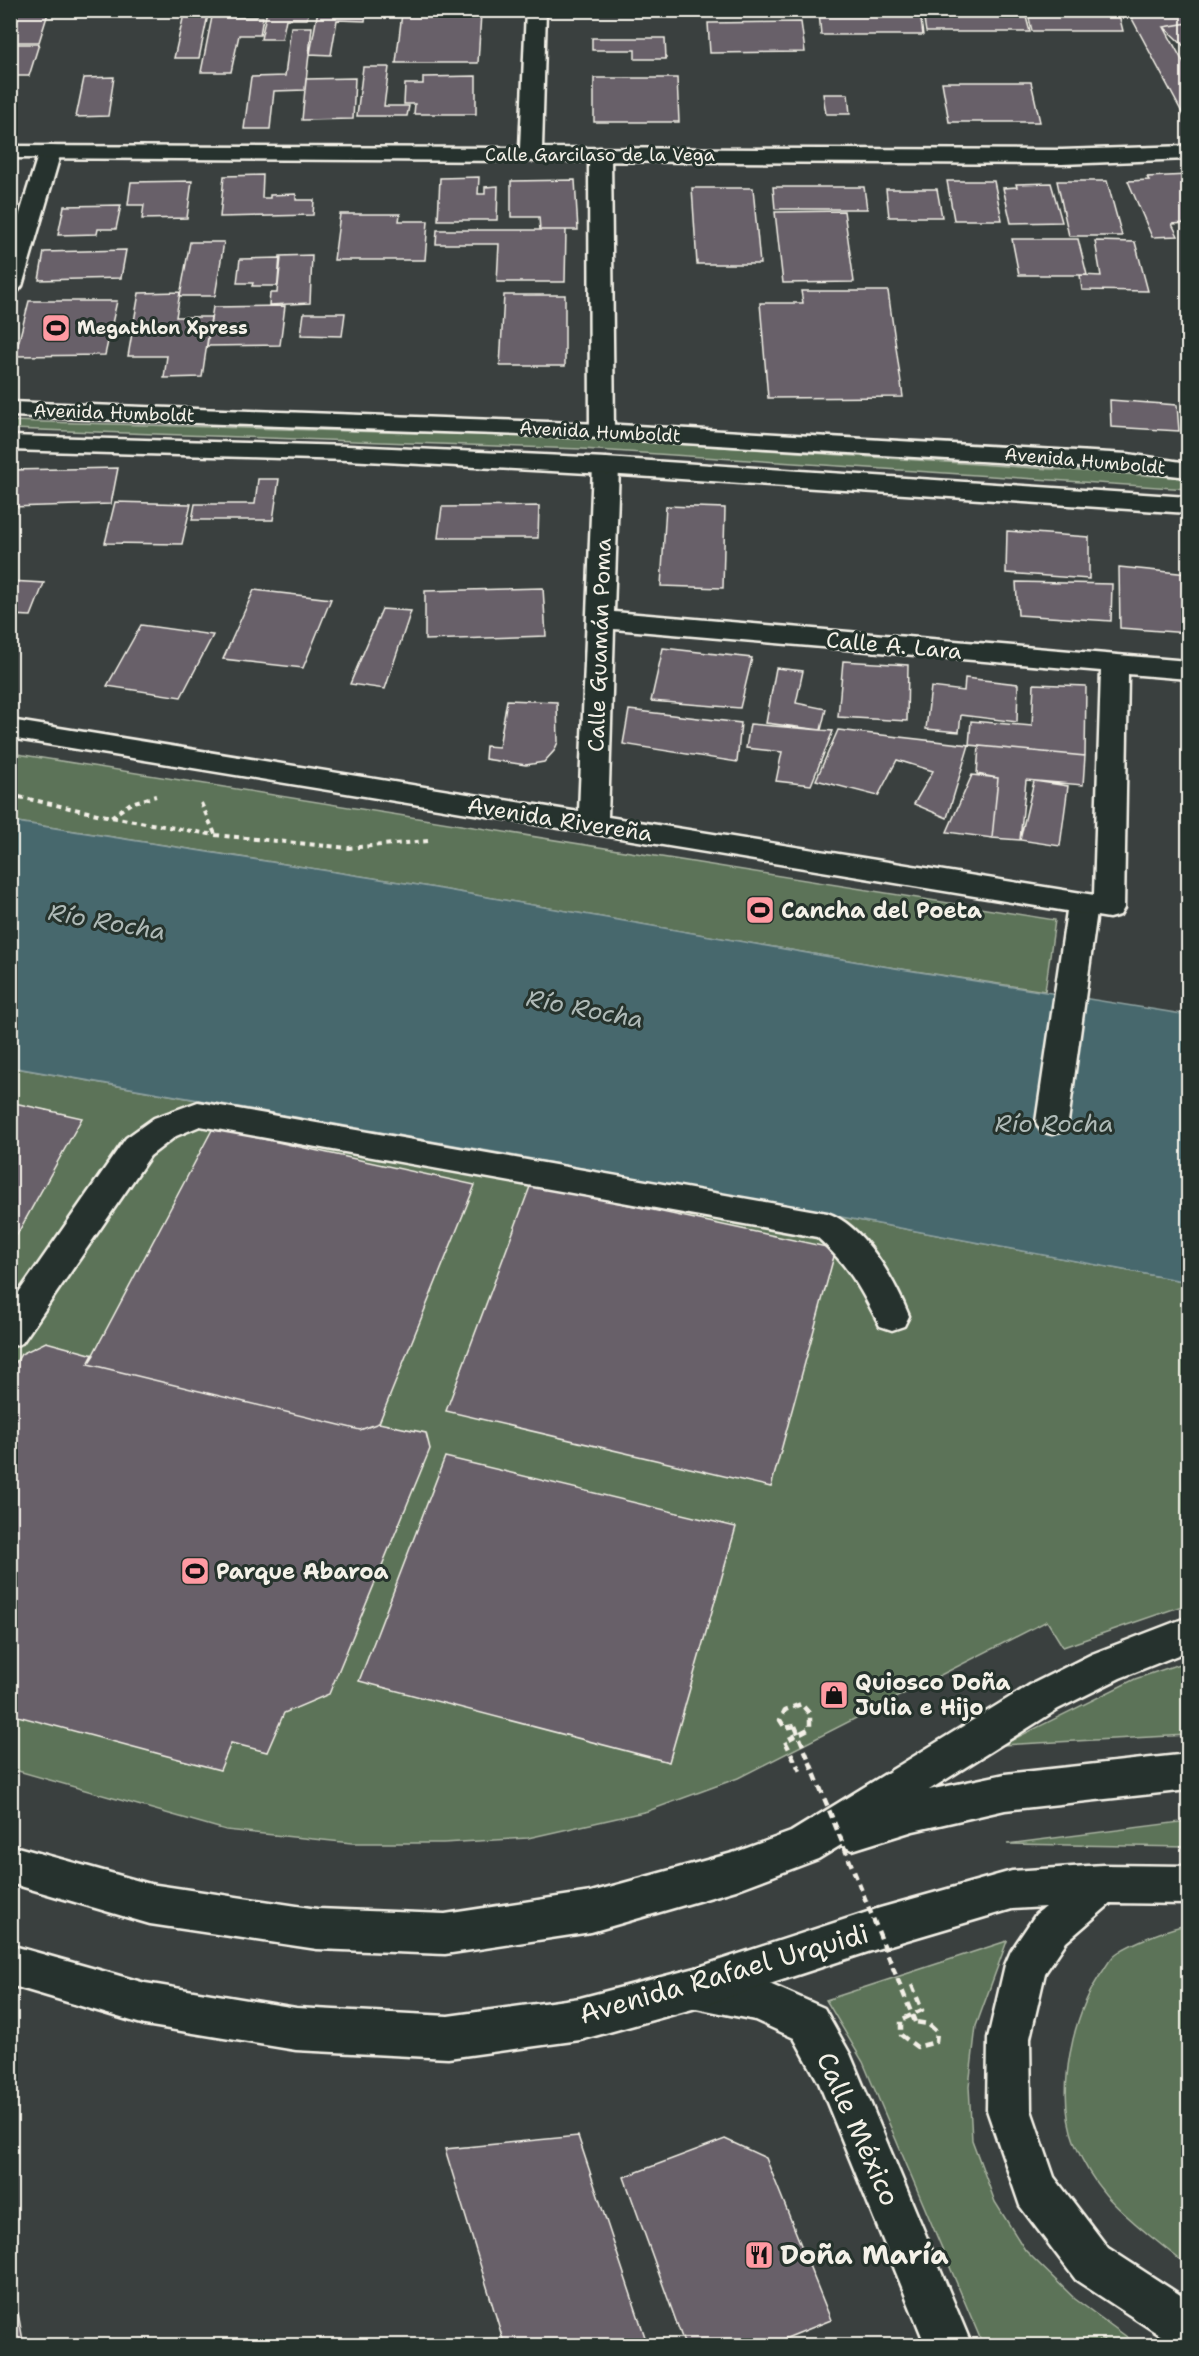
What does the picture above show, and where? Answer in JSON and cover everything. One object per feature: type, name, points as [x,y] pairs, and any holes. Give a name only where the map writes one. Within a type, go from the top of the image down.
[{"type":"main road","points":[[531,154],[536,10]]},
{"type":"main road","name":"Calle Garcilaso de la Vega","points":[[10,152],[1062,157],[1188,153]]},
{"type":"main road","points":[[10,286],[50,152]]},
{"type":"main road","points":[[600,155],[602,431]]},
{"type":"main road","name":"Avenida Humboldt","points":[[10,409],[602,431],[1128,462],[1188,470]]},
{"type":"main road","name":"Avenida Humboldt","points":[[10,443],[348,453],[606,466],[1188,505]]},
{"type":"main road","points":[[1128,462],[1188,456]]},
{"type":"main road","name":"Calle Guamán Poma","points":[[593,825],[606,466]]},
{"type":"main road","points":[[1127,502],[1188,521]]},
{"type":"main road","name":"Calle A. Lara","points":[[600,619],[1188,670]]},
{"type":"main road","points":[[1052,1122],[1096,906],[1115,664]]},
{"type":"main road","name":"Avenida Rivereña","points":[[10,729],[1096,906]]},
{"type":"main road","points":[[10,1333],[138,1147],[165,1126],[198,1114],[827,1226],[853,1249],[885,1297],[892,1316]]},
{"type":"main road","points":[[804,1846],[1044,1697],[1106,1666],[1188,1634]]},
{"type":"main road","points":[[10,1864],[150,1904],[317,1929],[445,1934],[591,1912],[736,1871],[804,1846],[913,1812],[1005,1792],[1188,1773]]},
{"type":"main road","points":[[1103,1884],[1051,1928],[1026,1965],[1009,2038],[1009,2110],[1036,2190],[1092,2264],[1179,2321],[1188,2323]]},
{"type":"main road","name":"Avenida Rafael Urquidi","points":[[10,1965],[145,2004],[296,2029],[448,2037],[580,2019],[696,1988],[880,1928],[1011,1890],[1103,1884],[1188,1885]]},
{"type":"main road","name":"Calle México","points":[[696,1988],[758,2000],[809,2023],[835,2069],[950,2346]]},
{"type":"path","points":[[111,818],[131,803],[162,794]]},
{"type":"path","points":[[10,795],[111,818],[215,835],[348,848],[435,840]]},
{"type":"path","points":[[199,801],[204,807],[215,835]]},
{"type":"path","points":[[800,1771],[785,1741],[810,1728],[812,1721],[810,1711],[801,1704],[788,1707],[782,1712],[780,1720],[785,1728],[795,1726],[915,2022],[928,2024],[937,2032],[936,2042],[924,2048],[912,2046],[901,2035],[902,2020],[922,2010],[912,1985]]},
{"type":"green space","points":[[11,421],[585,438],[1188,478],[1188,489],[582,449],[11,429]]},
{"type":"green space","points":[[11,753],[1055,920],[1045,991],[876,965],[418,885],[11,821]]},
{"type":"green space","points":[[10,1067],[522,1157],[1188,1282],[1188,1604],[1063,1647],[1047,1621],[738,1778],[648,1811],[528,1838],[443,1843],[352,1843],[226,1830],[11,1769]]},
{"type":"green space","points":[[1188,1661],[1188,1735],[1002,1745],[1135,1679]]},
{"type":"green space","points":[[1188,1821],[1188,1847],[1007,1844]]},
{"type":"green space","points":[[1188,1925],[1188,2265],[1125,2215],[1089,2172],[1075,2144],[1069,2124],[1067,2078],[1075,2031],[1092,1989],[1109,1961],[1117,1953],[1132,1945],[1162,1932]]},
{"type":"green space","points":[[1007,1941],[976,2026],[969,2086],[972,2140],[995,2202],[1025,2250],[1075,2299],[1138,2345],[983,2345],[863,2062],[826,2000]]},
{"type":"water","name":"Río Rocha","points":[[10,821],[418,885],[876,965],[1188,1015],[1188,1282],[522,1157],[11,1067]]},
{"type":"building","points":[[10,10],[49,10],[39,42],[11,42],[18,18],[10,18]]},
{"type":"building","points":[[185,10],[209,10],[199,58],[174,58]]},
{"type":"building","points":[[267,10],[309,10],[307,19],[286,19],[282,39],[261,39]]},
{"type":"building","points":[[318,10],[367,10],[365,21],[337,20],[331,55],[310,54]]},
{"type":"building","points":[[1027,10],[1118,11],[1123,31],[1032,31]]},
{"type":"building","points":[[1143,10],[1183,10],[1188,15],[1188,23],[1164,27],[1188,71],[1188,118],[1185,118],[1129,13]]},
{"type":"building","points":[[819,12],[920,13],[923,35],[821,35]]},
{"type":"building","points":[[402,13],[481,13],[478,63],[396,63]]},
{"type":"building","points":[[923,13],[1025,13],[1030,32],[926,32]]},
{"type":"building","points":[[212,17],[263,17],[260,35],[239,35],[231,72],[201,72]]},
{"type":"building","points":[[801,22],[805,52],[710,53],[708,23]]},
{"type":"building","points":[[1188,23],[1188,50],[1164,27]]},
{"type":"building","points":[[291,27],[312,27],[305,90],[274,91],[270,129],[244,129],[251,77],[285,76]]},
{"type":"building","points":[[592,38],[665,38],[666,59],[635,59],[635,50],[592,50]]},
{"type":"building","points":[[10,44],[39,44],[29,76],[10,76]]},
{"type":"building","points":[[363,67],[389,67],[384,106],[409,106],[407,116],[357,116]]},
{"type":"building","points":[[476,76],[476,114],[414,114],[415,104],[404,104],[405,84],[423,84],[423,77]]},
{"type":"building","points":[[114,77],[108,116],[76,117],[84,78]]},
{"type":"building","points":[[355,78],[353,119],[302,120],[306,79]]},
{"type":"building","points":[[594,78],[677,78],[679,122],[594,122]]},
{"type":"building","points":[[942,82],[1031,82],[1040,122],[949,122]]},
{"type":"building","points":[[823,94],[848,94],[850,114],[826,114]]},
{"type":"building","points":[[263,175],[262,198],[270,198],[270,195],[296,194],[296,200],[314,200],[313,215],[220,217],[224,176]]},
{"type":"building","points":[[1188,175],[1188,223],[1172,224],[1178,236],[1152,237],[1128,181],[1149,180],[1147,177]]},
{"type":"building","points":[[479,177],[478,194],[485,194],[485,187],[498,186],[497,220],[438,220],[440,178]]},
{"type":"building","points":[[575,180],[578,230],[540,230],[539,217],[511,217],[511,181]]},
{"type":"building","points":[[192,181],[187,218],[142,219],[144,205],[128,205],[131,182]]},
{"type":"building","points":[[947,181],[994,181],[1002,220],[954,220]]},
{"type":"building","points":[[1057,181],[1107,181],[1122,236],[1069,236]]},
{"type":"building","points":[[1051,183],[1062,222],[1011,223],[1003,188],[1017,187],[1016,184]]},
{"type":"building","points":[[773,187],[864,187],[867,209],[775,209]]},
{"type":"building","points":[[692,188],[753,188],[760,264],[697,264]]},
{"type":"building","points":[[886,189],[937,189],[942,217],[889,217]]},
{"type":"building","points":[[121,205],[116,229],[98,229],[97,234],[58,235],[64,206]]},
{"type":"building","points":[[844,211],[854,282],[783,283],[775,212]]},
{"type":"building","points":[[340,214],[400,214],[399,221],[428,221],[425,260],[334,260]]},
{"type":"building","points":[[437,230],[566,230],[565,282],[497,282],[499,244],[436,244]]},
{"type":"building","points":[[1012,239],[1078,239],[1087,275],[1019,275]]},
{"type":"building","points":[[1095,241],[1135,242],[1148,291],[1082,290],[1080,275],[1101,276]]},
{"type":"building","points":[[190,242],[224,242],[215,296],[180,296]]},
{"type":"building","points":[[126,250],[121,278],[39,280],[44,252]]},
{"type":"building","points":[[312,255],[310,303],[269,305],[270,293],[277,293],[280,256]]},
{"type":"building","points":[[281,258],[278,286],[252,286],[253,283],[237,283],[240,259]]},
{"type":"building","points":[[801,291],[888,291],[903,397],[768,398],[760,303],[803,303]]},
{"type":"building","points":[[180,292],[176,317],[211,317],[202,377],[164,378],[167,356],[128,356],[139,293]]},
{"type":"building","points":[[504,295],[565,295],[565,366],[500,366]]},
{"type":"building","points":[[29,301],[117,301],[105,355],[15,356]]},
{"type":"building","points":[[285,306],[280,345],[207,346],[213,307]]},
{"type":"building","points":[[304,313],[345,313],[342,336],[301,335]]},
{"type":"building","points":[[1110,400],[1177,405],[1179,431],[1111,427]]},
{"type":"building","points":[[118,468],[111,504],[10,507],[10,470]]},
{"type":"building","points":[[258,479],[279,479],[273,520],[192,520],[195,504],[255,504]]},
{"type":"building","points":[[115,502],[191,504],[182,544],[105,543]]},
{"type":"building","points":[[539,506],[538,538],[438,538],[442,507]]},
{"type":"building","points":[[666,506],[725,508],[723,588],[661,586]]},
{"type":"building","points":[[1007,531],[1089,537],[1089,579],[1006,573]]},
{"type":"building","points":[[1119,567],[1188,574],[1188,633],[1120,628]]},
{"type":"building","points":[[10,581],[44,583],[31,616],[10,615]]},
{"type":"building","points":[[1016,582],[1112,584],[1111,621],[1018,615]]},
{"type":"building","points":[[543,588],[546,636],[425,640],[425,591]]},
{"type":"building","points":[[254,590],[331,599],[303,668],[223,659]]},
{"type":"building","points":[[382,609],[411,611],[385,689],[350,684]]},
{"type":"building","points":[[141,625],[213,635],[181,697],[107,686]]},
{"type":"building","points":[[663,648],[752,658],[740,708],[651,701]]},
{"type":"building","points":[[843,661],[908,665],[907,721],[838,717]]},
{"type":"building","points":[[776,668],[803,671],[796,703],[826,709],[821,730],[766,723]]},
{"type":"building","points":[[965,678],[1018,684],[1017,722],[961,715],[959,732],[926,729],[931,687],[964,691]]},
{"type":"building","points":[[1034,684],[1086,686],[1085,756],[969,745],[971,721],[1032,726]]},
{"type":"building","points":[[507,700],[557,702],[558,742],[554,751],[544,762],[526,765],[485,759],[486,746],[499,747]]},
{"type":"building","points":[[629,710],[741,723],[737,762],[623,744]]},
{"type":"building","points":[[750,724],[833,731],[811,785],[776,781],[782,752],[746,748]]},
{"type":"building","points":[[838,730],[969,745],[947,818],[914,804],[933,771],[897,760],[878,796],[816,780]]},
{"type":"building","points":[[979,746],[1085,756],[1083,785],[1026,780],[1020,840],[992,838],[998,778],[977,774]]},
{"type":"building","points":[[972,775],[998,778],[992,838],[947,832]]},
{"type":"building","points":[[1034,781],[1068,786],[1060,846],[1020,840]]},
{"type":"building","points":[[10,1102],[82,1118],[10,1247]]},
{"type":"building","points":[[213,1128],[475,1185],[379,1423],[360,1430],[88,1364]]},
{"type":"building","points":[[531,1184],[836,1249],[771,1487],[446,1411]]},
{"type":"building","points":[[46,1342],[94,1355],[88,1364],[360,1430],[379,1423],[426,1433],[430,1449],[329,1694],[284,1713],[267,1752],[231,1743],[220,1770],[10,1714],[10,1397],[14,1391],[10,1390],[10,1372],[21,1354]]},
{"type":"building","points":[[445,1457],[736,1527],[669,1762],[359,1681]]},
{"type":"building","points":[[578,2136],[648,2346],[505,2346],[445,2149]]},
{"type":"building","points":[[725,2139],[766,2158],[831,2320],[767,2346],[685,2346],[624,2177]]},
{"type":"building","points":[[18,2313],[24,2346],[10,2346],[10,2316]]},
{"type":"place","name":"Megathlon Xpress","points":[[56,328]]},
{"type":"place","name":"Cancha del Poeta","points":[[760,910]]},
{"type":"place","name":"Parque Abaroa","points":[[195,1571]]},
{"type":"place","name":"Quiosco Doña Julia e Hijo","points":[[834,1695]]},
{"type":"place","name":"Doña María","points":[[759,2255]]}]
